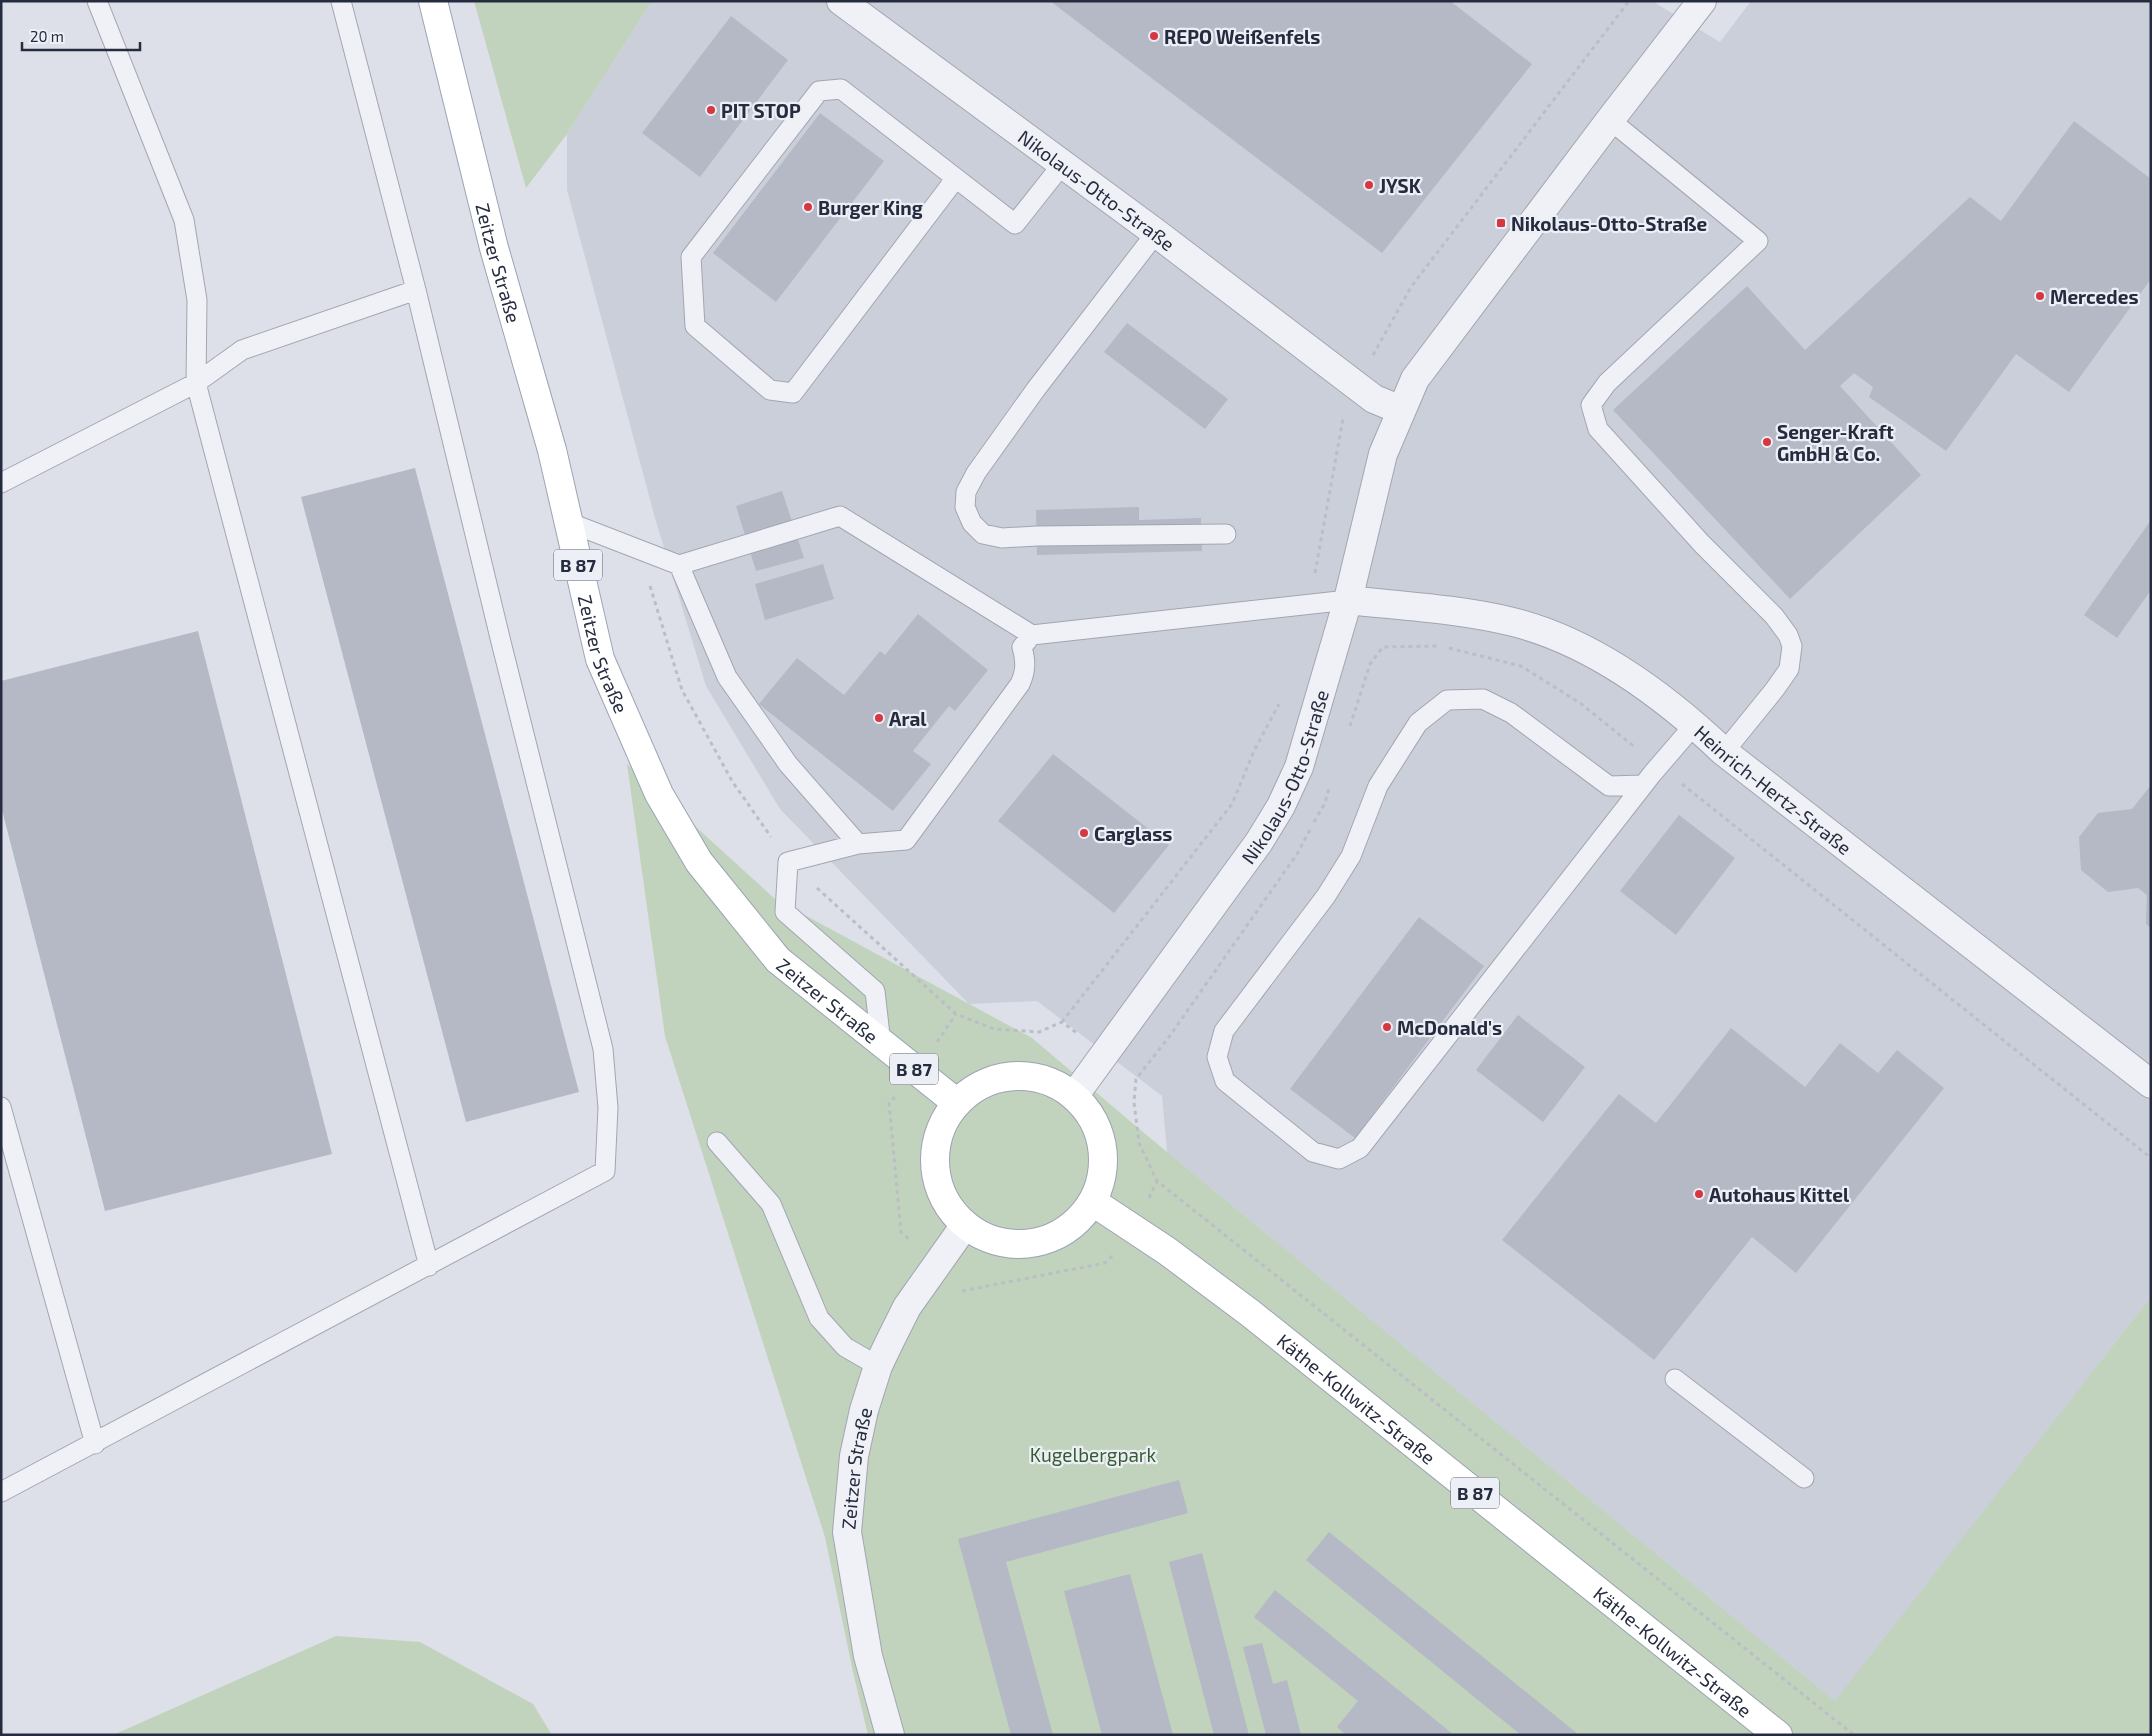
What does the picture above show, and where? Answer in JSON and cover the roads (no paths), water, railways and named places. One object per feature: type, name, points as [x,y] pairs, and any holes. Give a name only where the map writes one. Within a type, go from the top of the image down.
[{"type":"main road","name":"Zeitzer Straße","points":[[433,1],[494,248],[552,450],[600,659],[659,794],[699,862],[778,960],[957,1103]]},
{"type":"main road","points":[[1014,1076],[1047,1080],[1074,1096],[1093,1119],[1102,1146],[1102,1175],[1093,1202],[1083,1216],[1058,1235],[1042,1241],[1018,1244],[993,1241],[965,1225],[944,1198],[937,1182],[934,1166],[935,1148],[940,1132],[947,1116],[957,1103],[969,1092],[983,1084],[1014,1076]]},
{"type":"main road","name":"Käthe-Kollwitz-Straße","points":[[1093,1202],[1135,1229],[1250,1313],[1778,1735]]},
{"type":"street","name":"Nikolaus-Otto-Straße","points":[[841,1],[1061,166],[1156,233],[1374,399],[1401,410]]},
{"type":"street","name":"Nikolaus-Otto-Straße","points":[[1074,1096],[1259,842],[1281,806],[1299,767],[1311,731],[1348,600],[1384,454],[1415,378],[1702,1]]},
{"type":"street","name":"Heinrich-Hertz-Straße","points":[[1348,600],[1441,609],[1513,622],[1557,636],[1600,658],[1642,685],[1694,724],[1724,752],[2151,1084]]},
{"type":"street","name":"Zeitzer Straße","points":[[890,1735],[868,1656],[847,1532],[854,1456],[864,1410],[878,1366],[907,1307],[965,1225]]},
{"type":"lane","points":[[97,1],[184,220],[197,300],[196,383],[429,1266]]},
{"type":"lane","points":[[1,1492],[95,1444],[605,1171],[608,1108],[603,1049],[416,290],[341,1]]},
{"type":"lane","points":[[956,178],[793,393],[770,390],[695,326],[691,257],[819,91],[841,90],[956,178],[1015,224],[1061,166]]},
{"type":"lane","points":[[1610,120],[1758,241],[1607,383],[1591,405],[1598,429],[1702,544],[1774,616],[1788,635],[1792,646],[1789,669],[1724,752]]},
{"type":"lane","points":[[1156,233],[1041,381],[976,473],[966,492],[965,507],[972,523],[983,534],[1002,538],[1226,534]]},
{"type":"lane","points":[[1,483],[196,383],[242,350],[416,290]]},
{"type":"lane","points":[[568,522],[679,565],[840,516],[1032,635],[1348,600]]},
{"type":"lane","points":[[679,565],[727,677],[788,764],[858,844]]},
{"type":"lane","points":[[882,1044],[875,991],[785,912],[788,862],[858,844],[906,840],[1020,684],[1025,675],[1026,658],[1022,647],[1032,635]]},
{"type":"lane","points":[[1643,784],[1609,786],[1510,713],[1483,699],[1448,700],[1418,723],[1378,786],[1351,856],[1326,896],[1224,1031],[1217,1056],[1225,1081],[1312,1152],[1339,1159],[1360,1148],[1643,784],[1694,724]]},
{"type":"lane","points":[[1,1107],[95,1444]]},
{"type":"lane","points":[[717,1142],[771,1204],[819,1318],[845,1347],[878,1366]]},
{"type":"lane","points":[[1675,1379],[1804,1478]]},
{"type":"place","name":"REPO Weißenfels","points":[[1154,36]]},
{"type":"place","name":"PIT STOP","points":[[711,110]]},
{"type":"place","name":"JYSK","points":[[1369,185]]},
{"type":"place","name":"Burger King","points":[[808,207]]},
{"type":"place","name":"Nikolaus-Otto-Straße","points":[[1501,223]]},
{"type":"place","name":"Mercedes","points":[[2040,296]]},
{"type":"place","name":"Senger-Kraft GmbH & Co.","points":[[1767,442]]},
{"type":"place","name":"Aral","points":[[879,718]]},
{"type":"place","name":"Carglass","points":[[1084,833]]},
{"type":"place","name":"McDonald's","points":[[1387,1027]]},
{"type":"place","name":"Autohaus Kittel","points":[[1699,1194]]},
{"type":"park label","name":"Kugelbergpark","points":[[1093,1454]]}]
